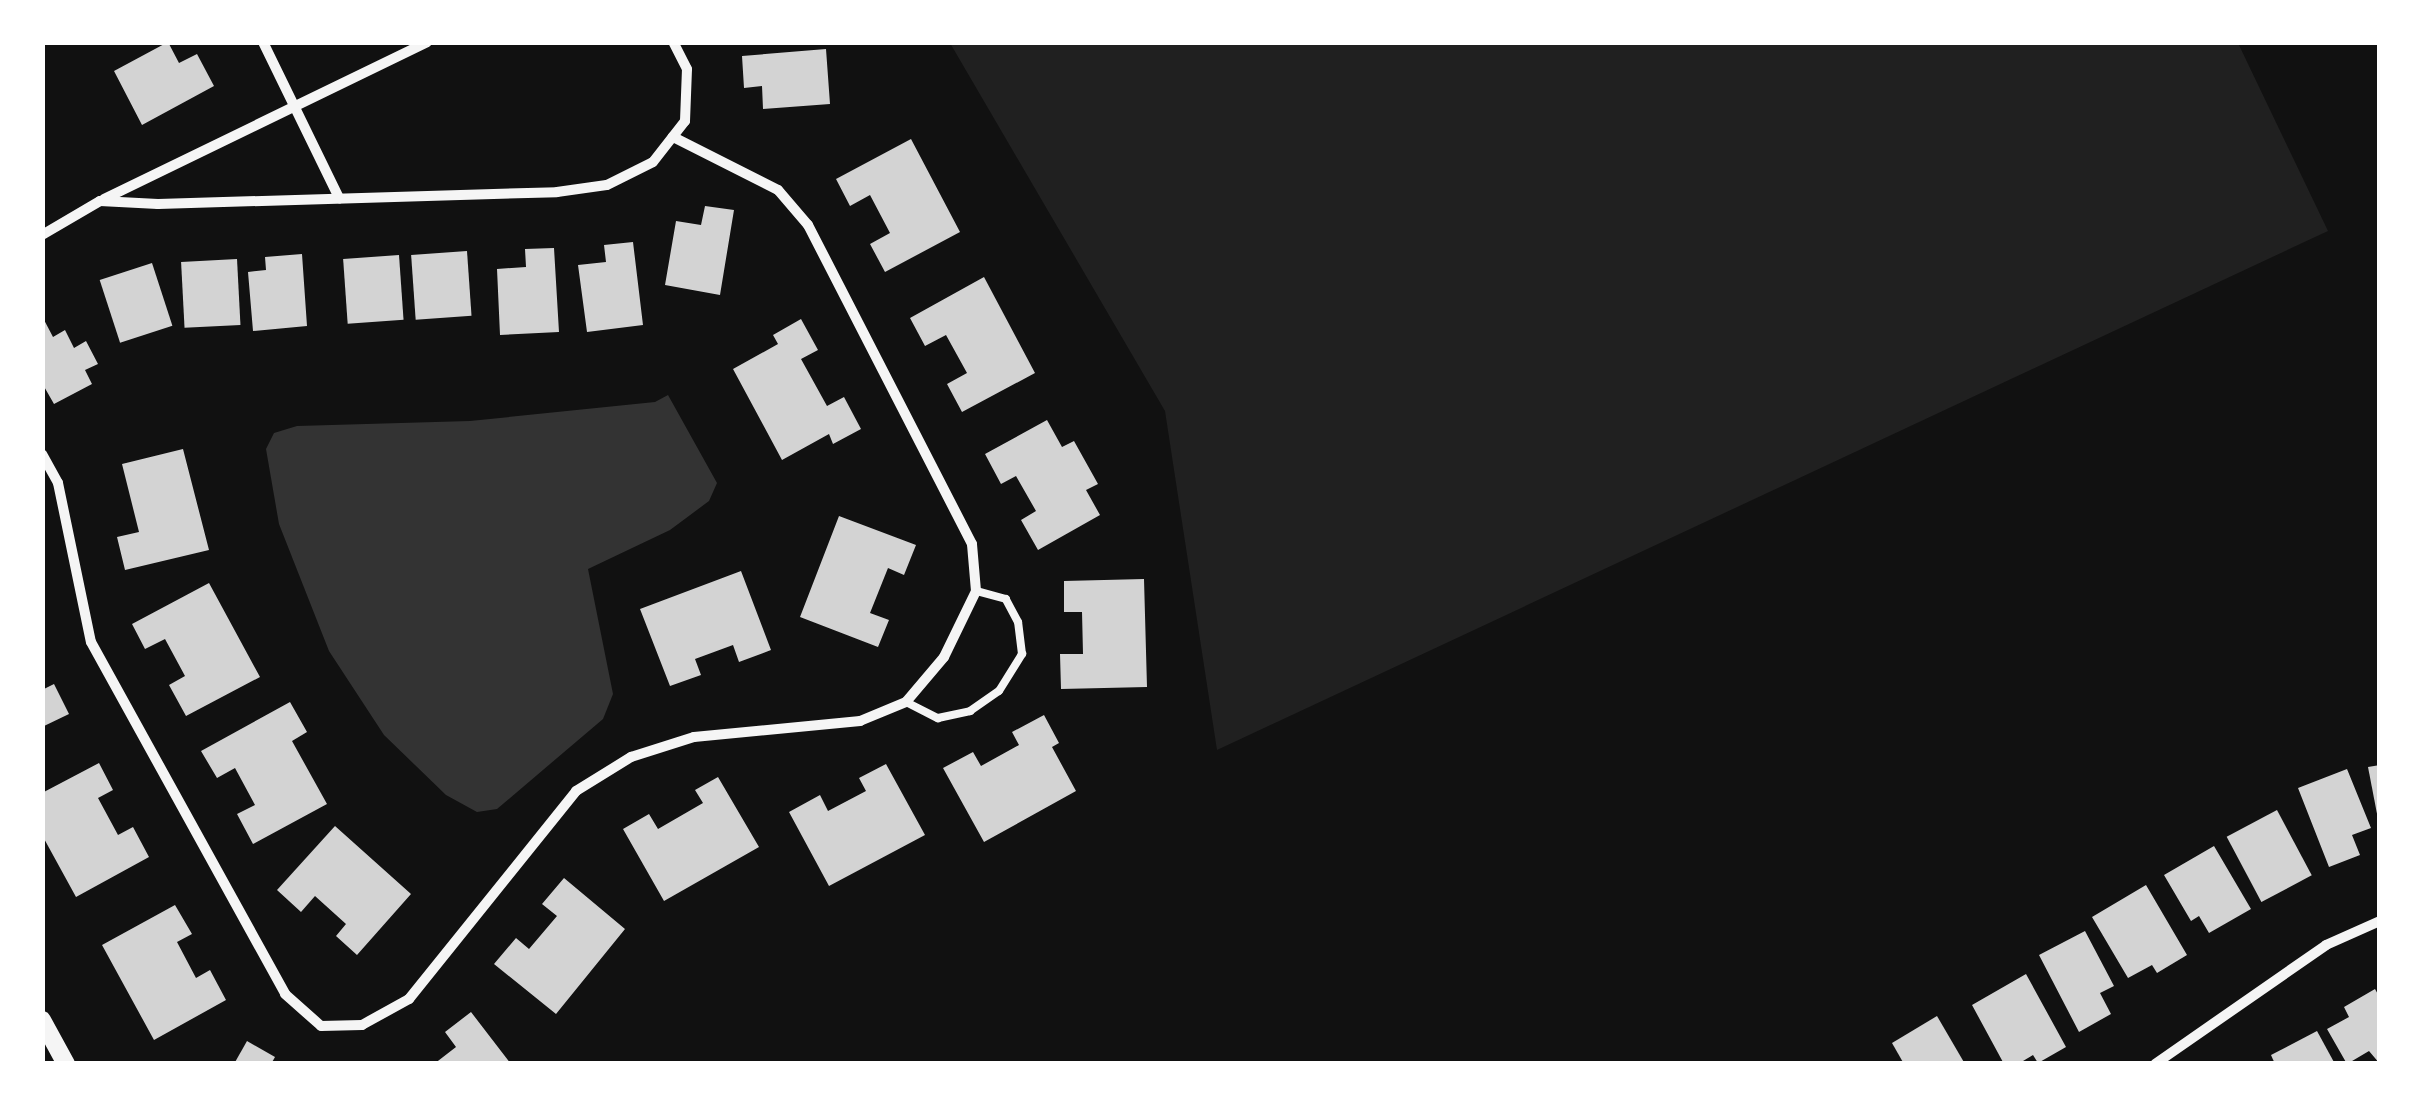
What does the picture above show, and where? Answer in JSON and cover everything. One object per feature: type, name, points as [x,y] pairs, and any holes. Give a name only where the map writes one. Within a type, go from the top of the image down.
[{"type":"street","points":[[263,42],[340,198]]},
{"type":"street","points":[[42,235],[100,201],[427,42]]},
{"type":"street","points":[[100,201],[158,204],[557,192],[607,186],[653,162],[686,121],[687,69],[673,42]]},
{"type":"street","points":[[42,454],[58,483],[91,642],[285,994],[321,1026],[362,1025],[409,999],[576,792],[631,757],[694,737],[860,721],[906,702],[944,657],[976,591],[972,544],[808,226],[778,190],[673,138]]},
{"type":"street","points":[[2155,1064],[2326,945],[2380,921]]},
{"type":"street","points":[[42,1020],[66,1064]]},
{"type":"lane","points":[[906,702],[938,718],[970,711],[999,691],[1022,654],[1018,622],[1006,598],[976,591]]},
{"type":"shaded area","points":[[950,43],[2238,43],[2328,231],[1217,750],[1165,411]]},
{"type":"shaded area","points":[[668,395],[717,483],[709,501],[670,530],[588,569],[613,694],[603,719],[497,809],[477,812],[446,795],[384,735],[329,651],[279,524],[266,449],[274,433],[297,426],[470,421],[655,402]]},
{"type":"building","points":[[168,42],[179,63],[197,54],[214,86],[142,125],[114,71]]},
{"type":"building","points":[[826,49],[830,104],[763,109],[762,86],[744,88],[742,56]]},
{"type":"building","points":[[911,139],[960,232],[885,272],[870,244],[890,233],[870,195],[850,206],[836,179]]},
{"type":"building","points":[[705,206],[734,210],[720,295],[665,285],[676,221],[701,225]]},
{"type":"building","points":[[633,242],[643,325],[587,332],[578,265],[606,262],[604,245]]},
{"type":"building","points":[[554,248],[559,332],[500,335],[497,269],[526,267],[525,249]]},
{"type":"building","points":[[467,251],[472,316],[416,320],[411,255]]},
{"type":"building","points":[[302,254],[307,326],[253,331],[248,272],[266,270],[265,257]]},
{"type":"building","points":[[399,255],[404,320],[348,324],[343,259]]},
{"type":"building","points":[[237,259],[240,325],[185,328],[181,262]]},
{"type":"building","points":[[152,263],[172,326],[120,343],[100,280]]},
{"type":"building","points":[[984,277],[1035,373],[962,412],[947,384],[967,373],[946,335],[925,346],[910,318]]},
{"type":"building","points":[[42,316],[53,337],[65,330],[74,348],[86,341],[98,364],[85,370],[92,384],[54,404],[42,383]]},
{"type":"building","points":[[801,319],[818,350],[801,359],[827,406],[844,397],[861,429],[833,444],[829,434],[782,460],[733,369],[778,344],[773,335]]},
{"type":"building","points":[[1047,420],[1062,447],[1074,441],[1098,484],[1086,490],[1100,515],[1038,550],[1021,520],[1036,511],[1016,476],[1001,484],[985,454]]},
{"type":"building","points":[[183,449],[209,550],[125,570],[117,537],[139,532],[122,464]]},
{"type":"building","points":[[839,516],[916,545],[904,575],[888,568],[870,613],[889,620],[878,647],[800,617]]},
{"type":"building","points":[[741,571],[771,650],[739,662],[733,645],[695,659],[701,675],[670,686],[640,609]]},
{"type":"building","points":[[1144,579],[1147,687],[1061,689],[1060,654],[1083,654],[1082,612],[1064,612],[1064,581]]},
{"type":"building","points":[[209,583],[260,677],[186,716],[169,685],[185,676],[165,639],[145,649],[132,624]]},
{"type":"building","points":[[54,684],[69,714],[42,727],[42,690]]},
{"type":"building","points":[[290,702],[307,732],[292,741],[327,804],[253,844],[237,814],[255,805],[235,768],[217,778],[201,751]]},
{"type":"building","points":[[1044,715],[1059,743],[1052,747],[1076,791],[984,842],[943,768],[973,752],[981,766],[1019,745],[1012,732]]},
{"type":"building","points":[[99,763],[113,790],[98,798],[118,835],[133,827],[149,857],[76,897],[42,835],[42,793]]},
{"type":"building","points":[[886,764],[925,835],[829,886],[789,812],[820,795],[828,811],[866,791],[859,778]]},
{"type":"building","points":[[2380,765],[2380,819],[2378,819],[2368,767]]},
{"type":"building","points":[[2347,769],[2371,828],[2352,835],[2360,855],[2329,867],[2298,788]]},
{"type":"building","points":[[718,777],[759,847],[664,901],[623,829],[649,814],[658,829],[703,803],[695,790]]},
{"type":"building","points":[[2277,810],[2312,875],[2261,902],[2227,837]]},
{"type":"building","points":[[335,826],[411,894],[357,955],[336,936],[346,924],[315,896],[301,912],[277,890]]},
{"type":"building","points":[[2214,846],[2251,909],[2209,933],[2199,916],[2191,921],[2164,875]]},
{"type":"building","points":[[564,878],[625,929],[556,1014],[494,964],[516,938],[529,949],[557,916],[542,904]]},
{"type":"building","points":[[2146,885],[2187,955],[2157,973],[2152,965],[2128,978],[2092,917]]},
{"type":"building","points":[[175,905],[192,934],[177,942],[196,978],[210,970],[226,1000],[154,1040],[102,945]]},
{"type":"building","points":[[2085,931],[2114,986],[2100,993],[2111,1014],[2079,1032],[2039,955]]},
{"type":"building","points":[[2026,974],[2066,1047],[2038,1063],[2033,1055],[2018,1064],[2004,1064],[1972,1005]]},
{"type":"building","points":[[2375,989],[2380,998],[2380,1064],[2369,1051],[2347,1064],[2327,1029],[2349,1017],[2344,1007]]},
{"type":"building","points":[[471,1012],[511,1064],[434,1064],[456,1047],[445,1032]]},
{"type":"building","points":[[1937,1016],[1965,1064],[1904,1064],[1892,1043]]},
{"type":"building","points":[[2317,1031],[2335,1064],[2275,1064],[2271,1055]]},
{"type":"building","points":[[247,1041],[275,1057],[271,1064],[234,1064]]}]
